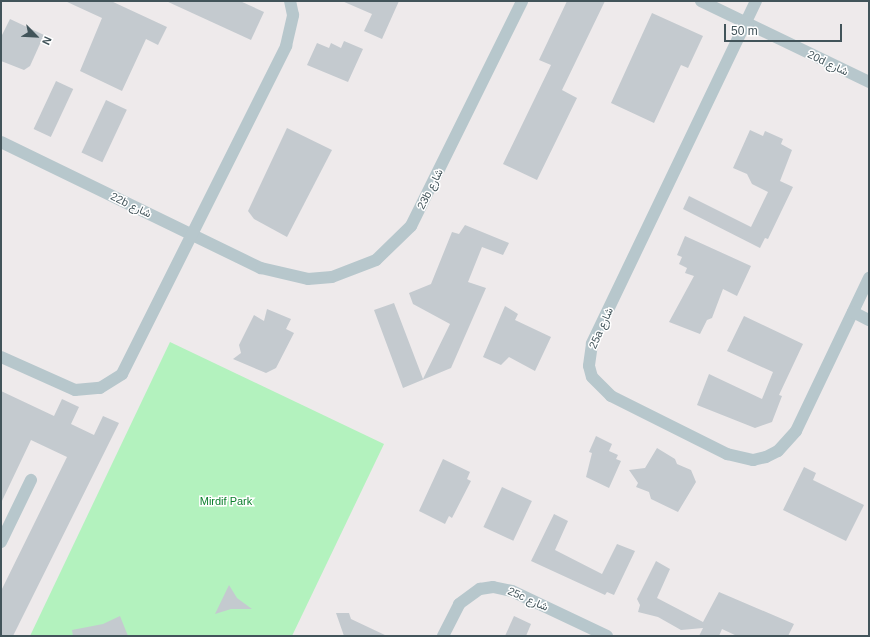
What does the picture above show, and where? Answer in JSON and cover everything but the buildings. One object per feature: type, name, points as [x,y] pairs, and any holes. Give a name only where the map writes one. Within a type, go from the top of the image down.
[{"type":"street","points":[[1,358],[74,390],[88,391],[112,383],[129,363],[286,46],[292,16],[290,1]]},
{"type":"street","name":"23b شارع","points":[[261,268],[308,279],[332,277],[362,267],[395,245],[411,226],[422,206],[522,1]]},
{"type":"street","name":"20d شارع","points":[[701,1],[869,82]]},
{"type":"street","name":"25a شارع","points":[[756,1],[592,344],[589,366],[592,377],[611,396],[727,454],[753,460],[766,457],[778,451],[796,431],[869,278]]},
{"type":"street","name":"22b شارع","points":[[1,142],[261,268]]},
{"type":"street","points":[[853,312],[869,320]]},
{"type":"street","points":[[1,542],[30,480]]},
{"type":"street","name":"25c شارع","points":[[443,636],[459,604],[480,589],[493,587],[512,591],[607,636]]},
{"type":"green space","name":"Mirdif Park","points":[[170,342],[384,444],[292,636],[30,636]]}]
